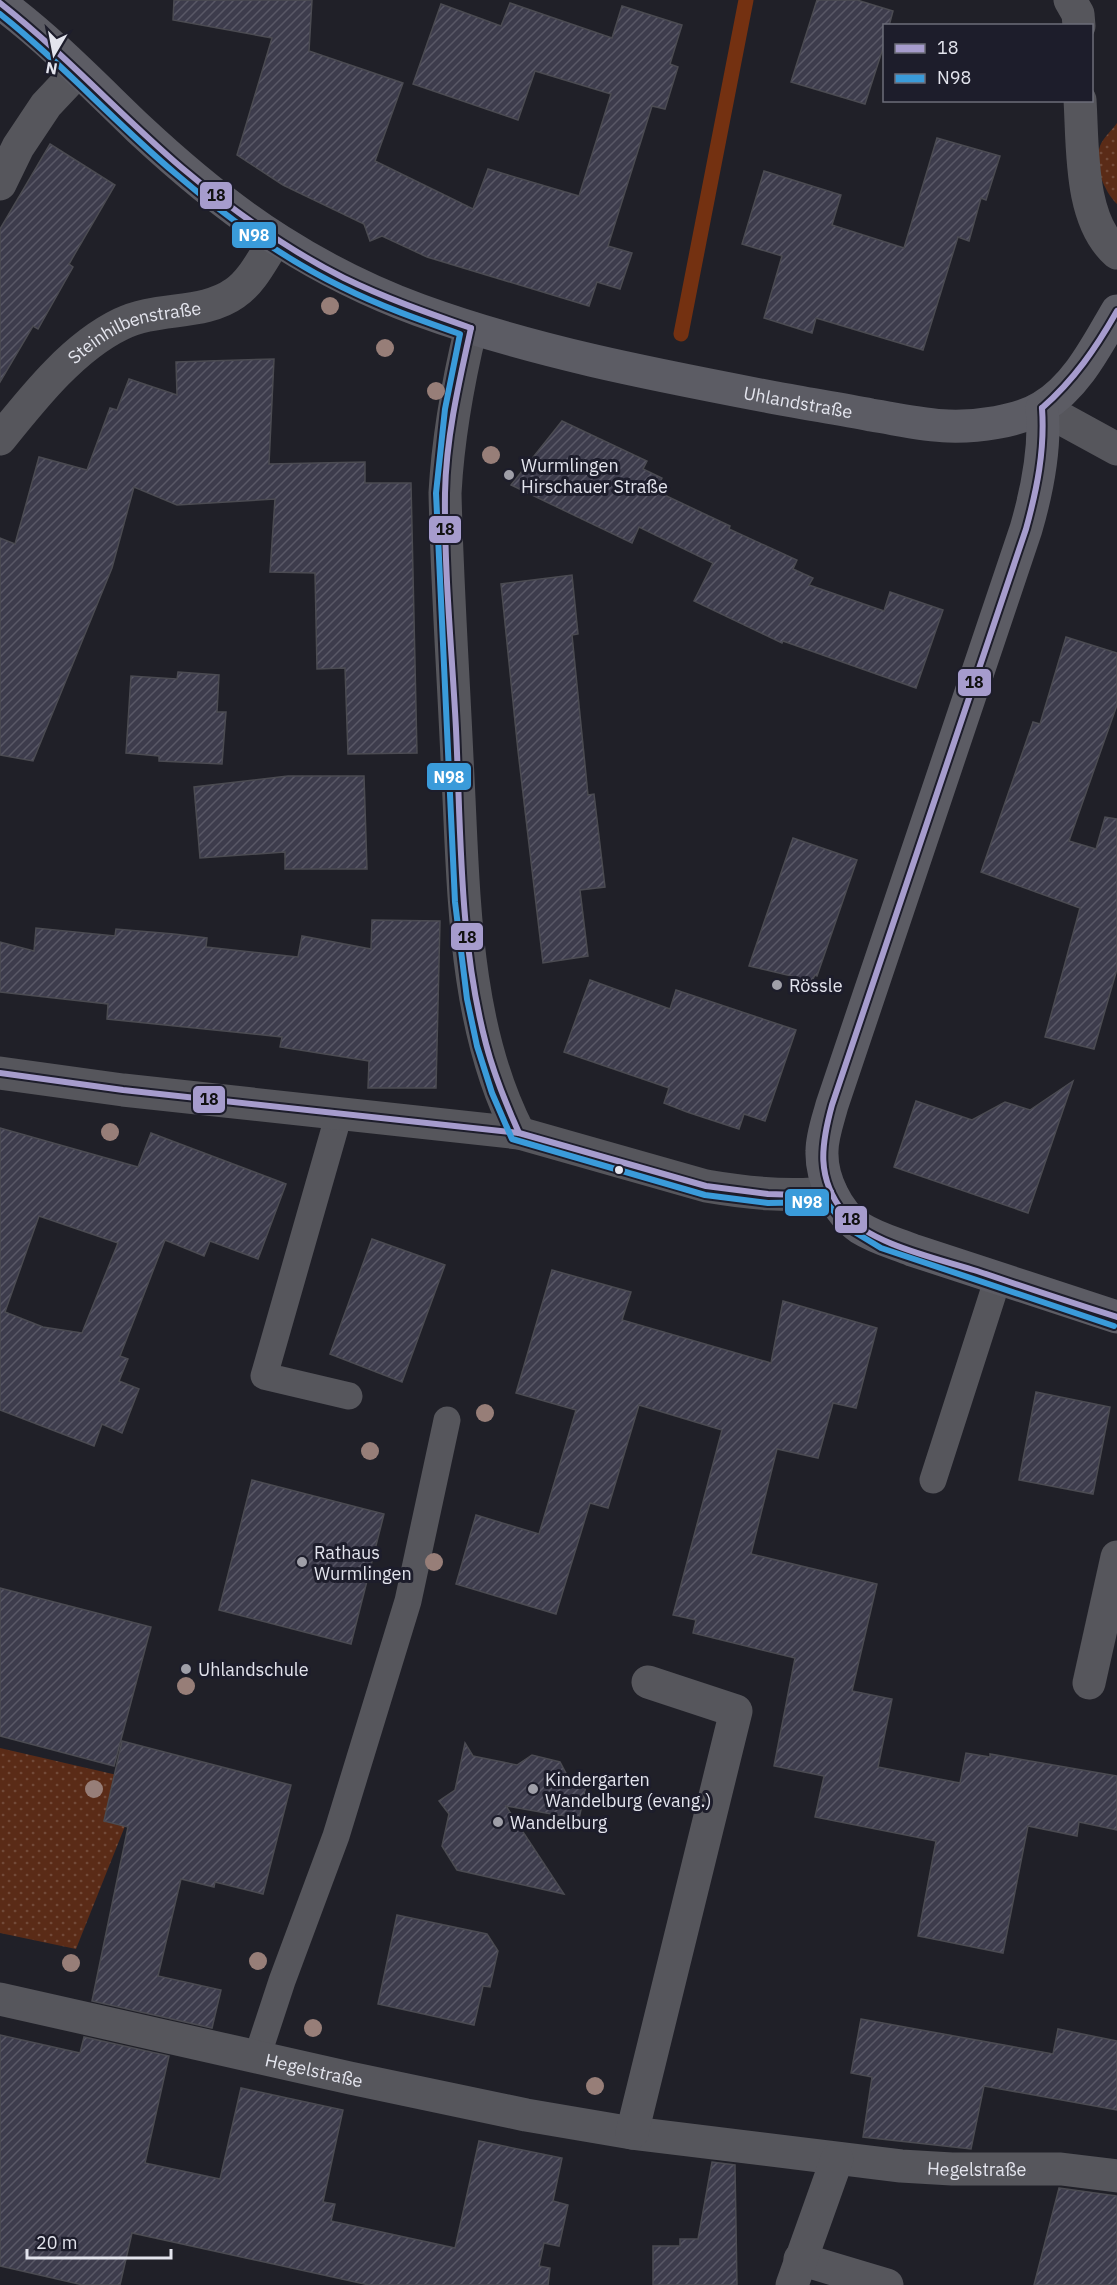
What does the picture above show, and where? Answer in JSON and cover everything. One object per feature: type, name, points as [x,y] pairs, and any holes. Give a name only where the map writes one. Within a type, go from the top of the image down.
[{"type":"main road","name":"Uhlandstraße","points":[[0,3],[78,71],[181,168],[226,204],[313,261],[408,306],[471,328],[556,352],[715,386],[913,422],[949,426],[983,425],[1042,408]]},
{"type":"main road","points":[[1117,311],[1084,364],[1066,387],[1042,408],[1044,424],[1038,477],[1026,529],[832,1105],[822,1150],[824,1172],[831,1192],[841,1208],[860,1228],[885,1240],[1117,1317]]},
{"type":"street","points":[[1070,0],[1078,14],[1079,24]]},
{"type":"street","points":[[0,184],[18,147],[46,105],[78,71]]},
{"type":"street","points":[[1080,102],[1087,186],[1094,218],[1106,243],[1117,253]]},
{"type":"street","name":"Steinhilbenstraße","points":[[0,439],[27,406],[82,349],[133,319],[159,312],[219,302],[236,293],[255,271],[276,238]]},
{"type":"street","points":[[471,328],[460,372],[445,494],[466,926],[484,1033],[505,1105],[519,1133]]},
{"type":"street","points":[[1042,408],[1117,449]]},
{"type":"street","points":[[0,1073],[123,1090],[519,1133],[706,1186],[783,1195],[812,1195],[831,1192]]},
{"type":"street","points":[[1089,1683],[1117,1557]]},
{"type":"street","points":[[632,2133],[736,1711],[648,1682]]},
{"type":"street","name":"Hegelstraße","points":[[0,1999],[526,2115],[632,2133],[901,2166],[952,2169],[1061,2169],[1117,2176]]},
{"type":"street","points":[[837,2159],[796,2272],[886,2285]]},
{"type":"lane","points":[[339,1114],[264,1376],[349,1396]]},
{"type":"lane","points":[[933,1480],[998,1278]]},
{"type":"lane","points":[[257,2057],[282,1981],[336,1836],[404,1612],[447,1420]]},
{"type":"shaded area","points":[[1117,123],[1117,204],[1101,177],[1098,153],[1101,143]]},
{"type":"shaded area","points":[[0,1748],[143,1781],[76,1949],[0,1933]]},
{"type":"building","points":[[174,0],[312,0],[309,51],[403,83],[375,161],[473,209],[488,169],[579,196],[611,94],[535,71],[518,120],[413,84],[441,4],[501,26],[510,3],[612,38],[622,6],[682,25],[670,64],[678,67],[665,109],[652,106],[608,246],[632,253],[620,289],[597,282],[589,306],[427,257],[382,236],[370,241],[364,224],[283,185],[237,155],[272,38],[173,20]]},
{"type":"building","points":[[817,0],[857,0],[893,11],[890,24],[883,24],[883,48],[865,104],[791,82]]},
{"type":"building","points":[[937,138],[1000,156],[986,200],[981,198],[969,241],[958,237],[923,350],[816,318],[812,333],[764,318],[782,256],[742,244],[764,171],[841,195],[832,225],[904,248]]},
{"type":"building","points":[[50,144],[115,185],[69,264],[73,267],[38,329],[33,326],[0,382],[0,229]]},
{"type":"building","points":[[274,359],[269,464],[365,462],[365,483],[411,483],[417,753],[348,754],[345,668],[317,669],[315,573],[270,572],[275,499],[177,505],[134,487],[112,568],[33,761],[0,755],[0,538],[15,544],[39,457],[87,470],[110,408],[117,410],[129,379],[177,395],[176,362]]},
{"type":"building","points":[[562,421],[647,461],[643,469],[662,478],[656,491],[730,526],[729,529],[797,560],[793,569],[813,578],[809,585],[884,611],[890,592],[943,610],[916,688],[783,641],[782,643],[694,601],[713,563],[639,527],[632,543],[511,485]]},
{"type":"building","points":[[572,575],[578,634],[572,635],[588,795],[594,794],[605,887],[580,890],[588,956],[543,963],[501,584]]},
{"type":"building","points":[[1066,637],[1117,653],[1117,705],[1069,841],[1096,849],[1105,817],[1117,819],[1117,969],[1094,1049],[1045,1037],[1080,908],[981,872],[1033,722],[1040,724]]},
{"type":"building","points":[[178,672],[219,675],[217,712],[226,712],[222,764],[159,761],[159,756],[126,753],[131,676],[177,679]]},
{"type":"building","points":[[288,776],[364,776],[367,869],[285,869],[285,852],[200,858],[194,787]]},
{"type":"building","points":[[793,838],[857,860],[817,976],[815,975],[812,981],[749,966]]},
{"type":"building","points":[[372,920],[440,921],[436,1088],[368,1088],[369,1061],[280,1047],[282,1037],[107,1019],[108,1004],[0,992],[0,942],[34,951],[36,928],[115,936],[116,929],[174,934],[207,938],[206,947],[298,957],[302,936],[371,949]]},
{"type":"building","name":"Rössle","points":[[590,980],[670,1009],[676,990],[796,1030],[765,1121],[744,1114],[739,1129],[687,1112],[664,1103],[669,1088],[564,1052]]},
{"type":"building","points":[[1073,1081],[1028,1213],[894,1167],[916,1101],[972,1120],[1005,1102],[1030,1110]]},
{"type":"building","points":[[0,1128],[138,1167],[151,1133],[286,1184],[258,1259],[210,1241],[204,1256],[165,1240],[120,1356],[128,1359],[119,1381],[139,1389],[122,1433],[102,1424],[94,1446],[0,1410]],"holes":[[[39,1216],[118,1243],[82,1333],[43,1327],[5,1312]]]},
{"type":"building","points":[[372,1239],[445,1265],[402,1382],[330,1354]]},
{"type":"building","points":[[552,1270],[631,1292],[622,1320],[771,1363],[783,1301],[877,1328],[856,1408],[833,1403],[818,1458],[777,1449],[751,1554],[877,1584],[852,1691],[892,1699],[878,1767],[960,1783],[966,1753],[990,1757],[990,1754],[1117,1776],[1117,1830],[1079,1822],[1077,1836],[1028,1826],[1003,1953],[918,1936],[936,1841],[815,1817],[824,1776],[774,1766],[795,1658],[693,1633],[696,1620],[673,1615],[722,1430],[639,1405],[608,1508],[590,1503],[556,1614],[456,1584],[476,1515],[539,1534],[576,1410],[516,1393]]},
{"type":"building","points":[[1036,1392],[1110,1407],[1093,1494],[1019,1480]]},
{"type":"building","name":"Rathaus Wurmlingen","points":[[252,1480],[384,1514],[351,1644],[219,1610]]},
{"type":"building","points":[[0,1588],[151,1627],[114,1766],[0,1736]]},
{"type":"building","points":[[122,1741],[291,1785],[263,1894],[215,1882],[214,1887],[181,1879],[158,1976],[221,1990],[212,2028],[92,2001],[128,1827],[104,1821]]},
{"type":"building","name":"Wandelburg","points":[[465,1743],[473,1756],[517,1765],[532,1755],[560,1762],[568,1777],[587,1781],[579,1819],[506,1806],[564,1894],[457,1870],[442,1846],[449,1814],[439,1801],[455,1790]]},
{"type":"building","points":[[397,1915],[487,1934],[498,1951],[490,1987],[483,1986],[474,2025],[378,2004]]},
{"type":"building","points":[[861,2019],[1053,2054],[1058,2029],[1117,2041],[1117,2110],[984,2086],[971,2149],[863,2137],[872,2077],[851,2073]]},
{"type":"building","points":[[0,2035],[80,2053],[84,2037],[169,2056],[145,2163],[220,2179],[241,2088],[343,2110],[323,2202],[335,2204],[331,2221],[455,2248],[479,2141],[562,2158],[553,2201],[568,2205],[559,2246],[544,2243],[539,2266],[550,2268],[548,2285],[369,2285],[132,2233],[120,2285],[83,2285],[0,2266]]},
{"type":"building","points":[[712,2162],[735,2165],[737,2285],[653,2285],[653,2246],[680,2246],[680,2239],[698,2239]]},
{"type":"building","points":[[1059,2188],[1117,2196],[1117,2285],[1034,2285]]},
{"type":"waterway","points":[[681,334],[746,0]]},
{"type":"transit line","name":"18","points":[[0,3],[47,43],[182,168],[260,228],[322,267],[344,278],[391,299],[471,328]]},
{"type":"transit line","name":"N98","points":[[0,14],[45,52],[153,154],[255,236],[320,276],[356,294],[460,334],[445,409],[436,493],[455,902],[467,999],[477,1046],[492,1093],[512,1139],[705,1195],[768,1203],[826,1202],[848,1228],[881,1248],[1114,1326]]},
{"type":"transit line","name":"18","points":[[1042,408],[1084,363],[1117,311]]},
{"type":"transit line","name":"18","points":[[471,328],[451,431],[445,493],[447,582],[463,887],[477,1005],[493,1067],[519,1133]]},
{"type":"transit line","name":"18","points":[[1042,408],[1039,469],[1026,529],[832,1105],[825,1134],[823,1161],[825,1174],[835,1200],[855,1224],[870,1233],[925,1256],[1117,1317]]},
{"type":"transit line","name":"18","points":[[0,1073],[123,1090],[519,1133],[706,1186],[768,1194],[800,1195],[831,1192]]},
{"type":"place","name":"Wurmlingen Hirschauer Straße","points":[[509,475]]},
{"type":"place","name":"Rössle","points":[[777,985]]},
{"type":"place","name":"Rathaus Wurmlingen","points":[[302,1562]]},
{"type":"place","name":"Uhlandschule","points":[[186,1669]]},
{"type":"place","name":"Kindergarten Wandelburg (evang.)","points":[[533,1789]]},
{"type":"place","name":"Wandelburg","points":[[498,1822]]}]
